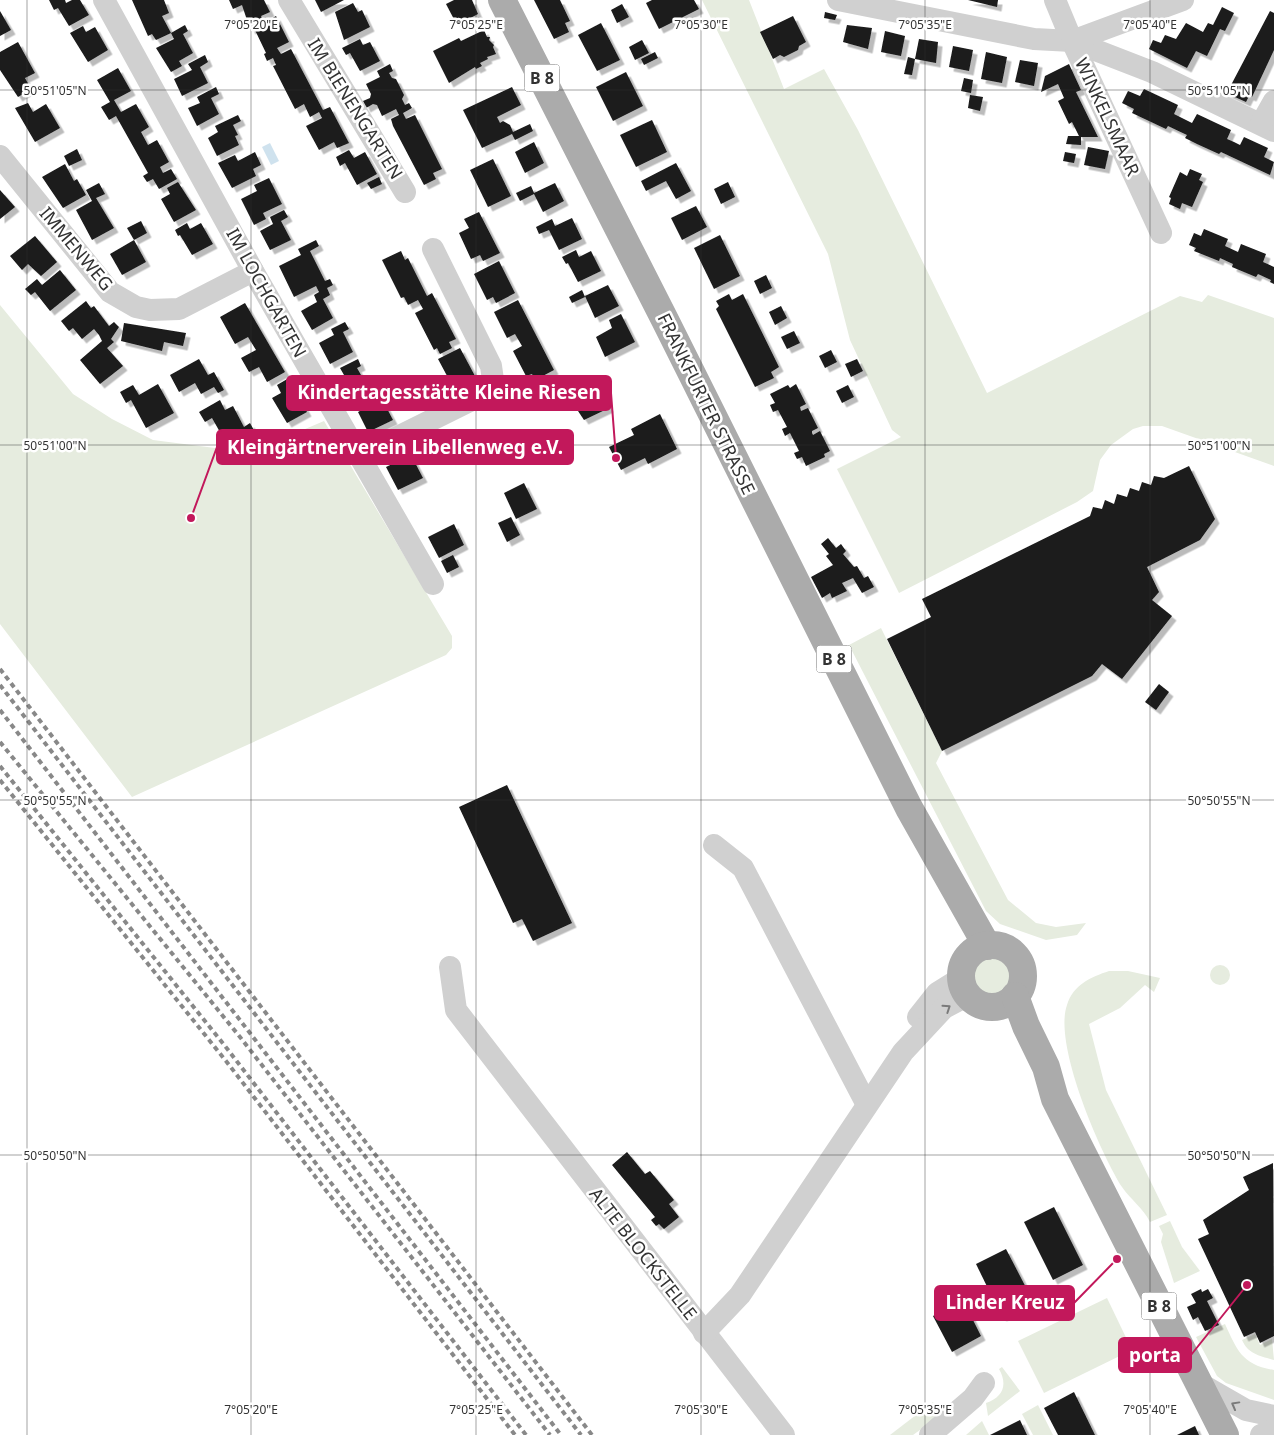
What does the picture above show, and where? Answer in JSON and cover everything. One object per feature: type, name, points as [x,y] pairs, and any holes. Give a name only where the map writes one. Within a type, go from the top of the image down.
[{"type":"main road","name":"FRANKFURTER STRASSE","points":[[502,0],[665,320],[909,808],[983,980],[1026,1026],[1046,1067],[1055,1098],[1224,1435]]},
{"type":"street","name":"IM LOCHGARTEN","points":[[104,0],[253,271],[433,584]]},
{"type":"street","name":"IM BIENENGARTEN","points":[[290,0],[306,31],[406,192]]},
{"type":"street","points":[[838,0],[1034,39],[1072,41],[1152,72],[1267,128],[1274,101]]},
{"type":"street","name":"WINKELSMAAR","points":[[1055,0],[1072,41],[1161,233]]},
{"type":"street","points":[[1072,41],[1183,0]]},
{"type":"street","name":"IMMENWEG","points":[[0,156],[110,292],[136,307],[150,310],[179,309],[253,271]]},
{"type":"street","points":[[358,456],[484,394],[493,380],[491,366],[433,250]]},
{"type":"street","points":[[714,845],[743,868],[867,1105]]},
{"type":"street","name":"ALTE BLOCKSTELLE","points":[[450,967],[456,1010],[704,1333],[740,1295],[903,1052],[917,1018],[927,1003],[937,994],[983,980]]},
{"type":"street","points":[[704,1333],[784,1435]]},
{"type":"street","points":[[930,1435],[973,1398],[984,1383]]},
{"type":"street","points":[[1199,1384],[1246,1410],[1274,1416]]},
{"type":"street","points":[[1262,1435],[1274,1429]]},
{"type":"shaded area","points":[[702,0],[749,0],[784,89],[824,69],[858,130],[987,393],[1180,296],[1202,302],[1208,295],[1274,318],[1274,466],[1162,426],[1143,426],[1133,429],[1111,445],[1100,460],[1093,491],[1077,502],[899,593],[837,469],[901,437],[892,430],[850,340],[828,254]]},
{"type":"shaded area","points":[[0,305],[73,394],[112,419],[153,440],[215,448],[248,447],[284,438],[324,421],[452,636],[452,648],[446,655],[132,797],[0,624]]},
{"type":"shaded area","points":[[881,628],[942,751],[936,763],[1008,900],[1036,923],[1056,927],[1086,923],[1077,935],[1046,940],[1000,924],[986,911],[849,645]]},
{"type":"shaded area","points":[[997,951],[1010,958],[1016,966],[1016,986],[1010,994],[1002,1000],[987,1001],[974,994],[968,986],[967,971],[974,958],[982,952]]},
{"type":"shaded area","points":[[1216,965],[1224,965],[1230,971],[1230,979],[1224,985],[1216,985],[1210,979],[1210,971]]},
{"type":"shaded area","points":[[1109,971],[1128,971],[1160,978],[1154,992],[1145,985],[1120,1008],[1089,1024],[1106,1090],[1167,1215],[1150,1222],[1144,1212],[1122,1187],[1102,1149],[1081,1098],[1072,1070],[1067,1045],[1064,1023],[1070,998],[1083,983]]},
{"type":"shaded area","points":[[1170,1221],[1182,1247],[1200,1271],[1174,1283],[1161,1242],[1163,1234],[1159,1226]]},
{"type":"shaded area","points":[[1107,1298],[1132,1350],[1044,1393],[1018,1341]]},
{"type":"shaded area","points":[[1225,1324],[1242,1355],[1263,1368],[1274,1370],[1274,1400],[1226,1383],[1217,1376],[1196,1337]]},
{"type":"shaded area","points":[[1255,1334],[1260,1345],[1272,1339],[1274,1360],[1255,1354],[1245,1345],[1242,1340]]},
{"type":"shaded area","points":[[1002,1367],[1020,1391],[988,1416],[986,1403],[1000,1394],[1002,1390],[1003,1380],[999,1369]]},
{"type":"shaded area","points":[[933,1402],[940,1413],[938,1417],[913,1435],[890,1435]]},
{"type":"shaded area","points":[[1038,1405],[1053,1435],[1033,1435],[1022,1414]]},
{"type":"shaded area","points":[[982,1421],[989,1435],[966,1435]]},
{"type":"water","points":[[270,143],[279,161],[271,165],[262,147]]},
{"type":"building","points":[[49,0],[65,0],[66,3],[72,0],[80,0],[89,15],[69,26],[58,8],[54,10]]},
{"type":"building","points":[[132,0],[164,0],[169,13],[162,16],[171,33],[156,40],[152,34],[148,36]]},
{"type":"building","points":[[229,0],[264,0],[270,12],[261,16],[264,23],[276,16],[289,42],[277,48],[281,54],[291,49],[323,110],[330,107],[349,143],[337,148],[334,142],[319,150],[306,126],[322,118],[319,112],[310,117],[304,104],[295,109],[273,66],[276,65],[273,58],[267,61],[264,54],[266,53],[254,28],[251,30],[242,5],[233,9]]},
{"type":"building","points":[[315,0],[344,0],[321,12]]},
{"type":"building","points":[[454,0],[472,0],[478,14],[457,25],[446,4]]},
{"type":"building","points":[[534,0],[560,0],[570,21],[565,23],[569,32],[554,39]]},
{"type":"building","points":[[652,0],[694,0],[699,9],[659,29],[646,3]]},
{"type":"building","points":[[968,0],[998,0],[997,7]]},
{"type":"building","points":[[353,3],[358,12],[362,10],[370,27],[344,40],[335,12]]},
{"type":"building","points":[[622,4],[629,17],[617,23],[611,10]]},
{"type":"building","points":[[1222,7],[1234,13],[1225,31],[1220,29],[1207,56],[1196,51],[1187,68],[1149,49],[1153,40],[1161,43],[1165,35],[1176,39],[1186,23],[1203,32],[1208,23],[1213,25]]},
{"type":"building","points":[[0,11],[11,30],[0,36]]},
{"type":"building","points":[[1270,11],[1274,13],[1274,50],[1252,97],[1249,96],[1246,102],[1224,92],[1227,85],[1230,87]]},
{"type":"building","points":[[825,12],[837,15],[835,20],[824,18]]},
{"type":"building","points":[[793,16],[806,42],[799,46],[798,50],[784,57],[780,55],[773,59],[760,32]]},
{"type":"building","points":[[601,23],[620,60],[597,71],[578,35]]},
{"type":"building","points":[[185,25],[188,31],[183,34],[193,53],[179,61],[182,66],[171,72],[156,48],[174,39],[171,33]]},
{"type":"building","points":[[847,25],[872,28],[868,49],[843,42]]},
{"type":"building","points":[[83,26],[86,32],[95,27],[108,50],[88,62],[70,33]]},
{"type":"building","points":[[484,30],[494,45],[496,54],[487,57],[488,59],[480,63],[482,66],[476,69],[475,67],[449,83],[433,51],[459,38],[461,41]]},
{"type":"building","points":[[885,31],[905,36],[901,56],[881,52]]},
{"type":"building","points":[[360,39],[363,45],[370,42],[380,61],[360,71],[350,53],[346,55],[342,48]]},
{"type":"building","points":[[919,39],[938,42],[936,63],[915,59]]},
{"type":"building","points":[[642,40],[649,53],[635,60],[629,47]]},
{"type":"building","points":[[18,42],[35,73],[25,78],[31,89],[18,97],[0,70],[0,52]]},
{"type":"building","points":[[953,46],[973,50],[969,71],[949,67]]},
{"type":"building","points":[[655,52],[658,58],[644,65],[641,59]]},
{"type":"building","points":[[986,52],[1007,57],[1002,83],[981,79]]},
{"type":"building","points":[[205,55],[208,62],[200,67],[208,83],[182,96],[174,79],[192,70],[188,64]]},
{"type":"building","points":[[908,57],[915,59],[912,75],[904,74]]},
{"type":"building","points":[[1020,60],[1038,63],[1034,86],[1015,82]]},
{"type":"building","points":[[390,64],[393,71],[389,73],[392,78],[396,79],[404,95],[402,99],[405,105],[409,103],[412,108],[403,113],[406,119],[415,115],[442,169],[433,173],[436,179],[424,185],[393,126],[391,119],[399,115],[396,109],[382,116],[377,105],[373,104],[366,108],[363,101],[370,98],[371,94],[366,84],[380,77],[377,71]]},
{"type":"building","points":[[1069,64],[1081,90],[1076,92],[1098,137],[1081,137],[1081,145],[1066,144],[1068,136],[1079,136],[1072,122],[1069,124],[1058,101],[1064,98],[1058,84],[1041,92],[1045,76]]},
{"type":"building","points":[[118,68],[131,91],[114,100],[121,112],[136,104],[149,127],[141,132],[148,145],[157,140],[169,162],[160,167],[163,173],[171,169],[177,179],[159,189],[153,179],[147,182],[143,176],[148,173],[116,116],[109,120],[101,107],[110,102],[97,80]]},
{"type":"building","points":[[626,72],[643,106],[613,121],[596,87]]},
{"type":"building","points":[[964,78],[973,80],[971,93],[961,91]]},
{"type":"building","points":[[216,87],[219,94],[211,98],[219,114],[197,126],[188,108],[200,103],[197,97]]},
{"type":"building","points":[[512,87],[521,105],[497,117],[500,123],[503,121],[510,125],[513,132],[530,124],[533,131],[515,140],[512,134],[482,148],[463,110]]},
{"type":"building","points":[[1144,89],[1178,105],[1174,114],[1192,123],[1197,114],[1231,130],[1227,139],[1240,145],[1244,137],[1268,148],[1264,157],[1274,162],[1270,175],[1221,152],[1219,154],[1197,144],[1185,138],[1187,135],[1168,126],[1166,129],[1132,113],[1134,109],[1122,103],[1128,91],[1140,96]]},
{"type":"building","points":[[970,95],[983,97],[980,111],[968,108]]},
{"type":"building","points":[[28,103],[33,112],[46,104],[60,128],[35,142],[15,108]]},
{"type":"building","points":[[238,115],[241,121],[233,125],[238,135],[235,136],[239,145],[217,156],[208,138],[218,132],[215,126]]},
{"type":"building","points":[[652,120],[667,152],[636,167],[620,135]]},
{"type":"building","points":[[534,142],[544,163],[525,173],[515,152]]},
{"type":"building","points":[[1088,147],[1109,151],[1105,169],[1084,165]]},
{"type":"building","points":[[77,149],[82,160],[69,166],[64,156]]},
{"type":"building","points":[[349,150],[354,158],[365,152],[377,174],[357,185],[345,163],[340,166],[336,157]]},
{"type":"building","points":[[255,152],[261,165],[253,169],[256,176],[232,188],[218,163],[235,155],[238,161]]},
{"type":"building","points":[[1065,152],[1076,154],[1074,163],[1063,161]]},
{"type":"building","points":[[493,159],[511,196],[488,207],[470,170]]},
{"type":"building","points":[[676,163],[691,191],[676,199],[666,181],[646,191],[641,181]]},
{"type":"building","points":[[65,164],[74,181],[77,179],[86,195],[63,208],[42,177]]},
{"type":"building","points":[[1190,169],[1202,174],[1199,180],[1203,182],[1192,207],[1182,203],[1180,209],[1169,204],[1171,198],[1169,197],[1180,172],[1187,176]]},
{"type":"building","points":[[379,177],[382,184],[371,189],[367,183]]},
{"type":"building","points":[[269,178],[282,204],[263,213],[266,219],[254,225],[241,199],[257,191],[254,185]]},
{"type":"building","points":[[178,182],[196,210],[174,222],[161,199],[170,194],[167,188]]},
{"type":"building","points":[[728,182],[735,197],[721,204],[714,189]]},
{"type":"building","points":[[99,183],[105,194],[96,198],[114,228],[92,240],[76,210],[92,201],[86,190]]},
{"type":"building","points":[[555,183],[564,201],[543,212],[534,194],[520,201],[516,193],[531,186],[534,193]]},
{"type":"building","points":[[0,190],[15,207],[0,219]]},
{"type":"building","points":[[696,206],[707,227],[682,240],[671,218]]},
{"type":"building","points":[[284,210],[288,217],[281,221],[291,240],[270,250],[260,231],[273,224],[270,217]]},
{"type":"building","points":[[479,212],[500,253],[483,261],[480,255],[471,259],[459,233],[469,228],[464,219]]},
{"type":"building","points":[[572,218],[582,239],[559,250],[549,230],[539,234],[536,227],[552,219],[555,226]]},
{"type":"building","points":[[141,221],[147,233],[134,240],[127,228]]},
{"type":"building","points":[[187,223],[190,229],[201,223],[213,244],[192,255],[175,230]]},
{"type":"building","points":[[1204,229],[1228,239],[1225,246],[1238,252],[1241,244],[1266,254],[1263,262],[1274,267],[1274,284],[1270,282],[1271,280],[1258,274],[1256,277],[1232,267],[1233,264],[1220,258],[1219,261],[1194,251],[1196,248],[1189,245],[1194,233],[1201,236]]},
{"type":"building","points":[[720,235],[740,276],[714,289],[694,248]]},
{"type":"building","points":[[35,236],[57,262],[41,276],[28,264],[22,270],[10,256]]},
{"type":"building","points":[[134,240],[146,262],[122,275],[110,254]]},
{"type":"building","points":[[316,240],[319,246],[310,251],[325,281],[330,279],[333,285],[327,288],[330,295],[323,299],[333,318],[312,330],[301,311],[317,302],[314,295],[319,292],[316,286],[294,297],[279,266],[301,255],[298,249]]},
{"type":"building","points":[[576,250],[579,257],[591,251],[601,271],[578,282],[568,263],[566,264],[562,257]]},
{"type":"building","points":[[401,251],[405,260],[408,258],[427,296],[432,293],[456,339],[449,342],[452,348],[440,354],[437,348],[434,350],[415,313],[423,309],[418,300],[408,305],[404,297],[401,298],[382,260]]},
{"type":"building","points":[[499,261],[515,293],[496,303],[493,297],[487,300],[474,274]]},
{"type":"building","points":[[60,270],[76,290],[50,311],[35,292],[31,295],[25,289],[37,279],[42,285]]},
{"type":"building","points":[[766,275],[772,288],[760,294],[754,281]]},
{"type":"building","points":[[608,285],[619,306],[595,318],[585,296]]},
{"type":"building","points":[[582,290],[585,297],[572,303],[569,297]]},
{"type":"building","points":[[729,294],[732,300],[743,294],[779,367],[771,372],[774,378],[755,387],[716,309],[719,306],[716,301]]},
{"type":"building","points":[[518,300],[554,370],[535,380],[532,374],[526,376],[513,351],[522,346],[515,334],[507,338],[494,312]]},
{"type":"building","points":[[86,301],[91,308],[94,306],[109,326],[114,322],[119,327],[111,339],[114,342],[107,348],[123,366],[100,384],[80,360],[102,341],[99,335],[94,329],[82,339],[73,328],[69,331],[61,321]]},
{"type":"building","points":[[245,303],[285,372],[267,382],[259,367],[249,372],[241,358],[256,350],[248,337],[235,344],[220,317]]},
{"type":"building","points":[[781,306],[787,318],[775,325],[769,312]]},
{"type":"building","points":[[621,314],[635,342],[605,357],[596,337],[612,328],[609,320]]},
{"type":"building","points":[[345,322],[349,329],[343,332],[353,352],[330,364],[319,343],[334,335],[331,329]]},
{"type":"building","points":[[124,323],[186,333],[183,346],[164,342],[162,351],[121,341]]},
{"type":"building","points":[[794,331],[800,343],[787,349],[781,337]]},
{"type":"building","points":[[460,348],[475,376],[472,378],[475,383],[462,389],[460,384],[453,387],[438,359]]},
{"type":"building","points":[[831,350],[837,362],[825,368],[819,356]]},
{"type":"building","points":[[199,359],[208,375],[214,372],[224,390],[218,393],[214,387],[201,394],[195,383],[179,392],[170,375]]},
{"type":"building","points":[[358,359],[361,366],[357,368],[369,389],[355,396],[352,390],[347,393],[338,378],[344,375],[340,368]]},
{"type":"building","points":[[857,359],[863,371],[851,377],[845,364]]},
{"type":"building","points":[[289,378],[307,412],[287,423],[272,398],[281,393],[277,385]]},
{"type":"building","points":[[158,384],[174,413],[146,428],[131,400],[126,403],[120,392],[133,385],[139,395]]},
{"type":"building","points":[[796,384],[806,404],[800,407],[801,411],[808,408],[818,428],[812,431],[813,435],[820,431],[830,451],[824,454],[825,457],[806,466],[802,457],[797,459],[794,453],[799,451],[790,433],[785,436],[782,429],[787,427],[778,410],[773,412],[770,405],[775,403],[770,394],[788,385],[790,388]]},
{"type":"building","points":[[848,385],[854,397],[842,403],[836,391]]},
{"type":"building","points":[[389,387],[392,394],[382,399],[393,420],[368,432],[358,412],[375,403],[371,396]]},
{"type":"building","points":[[602,392],[609,408],[584,420],[574,405]]},
{"type":"building","points":[[220,400],[225,410],[233,406],[244,427],[250,423],[256,434],[250,437],[246,429],[225,441],[212,418],[205,422],[199,412]]},
{"type":"building","points":[[660,414],[677,449],[648,464],[645,458],[621,470],[609,447],[634,435],[631,429]]},
{"type":"building","points":[[411,455],[423,478],[398,490],[386,467]]},
{"type":"building","points":[[1189,466],[1215,519],[1200,540],[1147,567],[1159,592],[1152,600],[1172,616],[1122,679],[1102,664],[1092,676],[942,751],[887,639],[931,617],[922,599],[1090,516],[1093,507],[1102,509],[1105,500],[1114,504],[1117,494],[1127,497],[1130,488],[1139,491],[1142,482],[1151,485],[1154,476],[1164,478]]},
{"type":"building","points":[[524,483],[537,509],[516,519],[504,493]]},
{"type":"building","points":[[511,517],[520,535],[507,542],[498,523]]},
{"type":"building","points":[[454,524],[464,545],[439,558],[428,537]]},
{"type":"building","points":[[828,538],[836,548],[841,544],[846,551],[843,554],[854,567],[857,566],[864,578],[868,576],[874,587],[862,593],[853,578],[842,583],[847,591],[832,598],[830,593],[822,598],[811,577],[833,565],[826,556],[829,554],[821,544]]},
{"type":"building","points":[[453,555],[459,567],[447,573],[441,561]]},
{"type":"building","points":[[1159,684],[1169,692],[1156,710],[1145,702]]},
{"type":"building","points":[[507,785],[572,923],[533,941],[522,919],[513,923],[459,807]]},
{"type":"building","points":[[627,1152],[645,1174],[650,1171],[674,1200],[669,1204],[679,1217],[664,1229],[659,1224],[656,1226],[651,1220],[655,1217],[612,1165]]},
{"type":"building","points":[[1273,1163],[1274,1336],[1260,1343],[1255,1332],[1244,1337],[1198,1239],[1209,1234],[1203,1220],[1249,1190],[1243,1177]]},
{"type":"building","points":[[1054,1207],[1083,1265],[1053,1280],[1024,1222]]},
{"type":"building","points":[[1006,1249],[1033,1301],[1002,1317],[976,1264]]},
{"type":"building","points":[[1201,1289],[1202,1292],[1208,1289],[1213,1298],[1207,1301],[1219,1325],[1205,1331],[1198,1317],[1193,1320],[1187,1307],[1196,1303],[1191,1294]]},
{"type":"building","points":[[963,1300],[981,1336],[952,1352],[933,1316]]},
{"type":"building","points":[[1074,1392],[1095,1435],[1058,1435],[1044,1408]]},
{"type":"building","points":[[1020,1420],[1027,1435],[990,1435]]},
{"type":"building","points":[[1195,1426],[1199,1435],[1177,1435]]},
{"type":"railway","points":[[0,669],[592,1435]]},
{"type":"railway","points":[[0,685],[581,1435]]},
{"type":"railway","points":[[0,710],[561,1435]]},
{"type":"railway","points":[[0,742],[240,1037],[550,1435]]},
{"type":"railway","points":[[0,766],[225,1046],[526,1435]]},
{"type":"railway","points":[[0,780],[226,1061],[515,1435]]},
{"type":"place","name":"Kindertagesstätte Kleine Riesen","points":[[616,458]]},
{"type":"place","name":"Kleingärtnerverein Libellenweg e.V.","points":[[191,518]]},
{"type":"place","name":"Linder Kreuz","points":[[1117,1259]]},
{"type":"place","name":"porta","points":[[1247,1285]]}]
